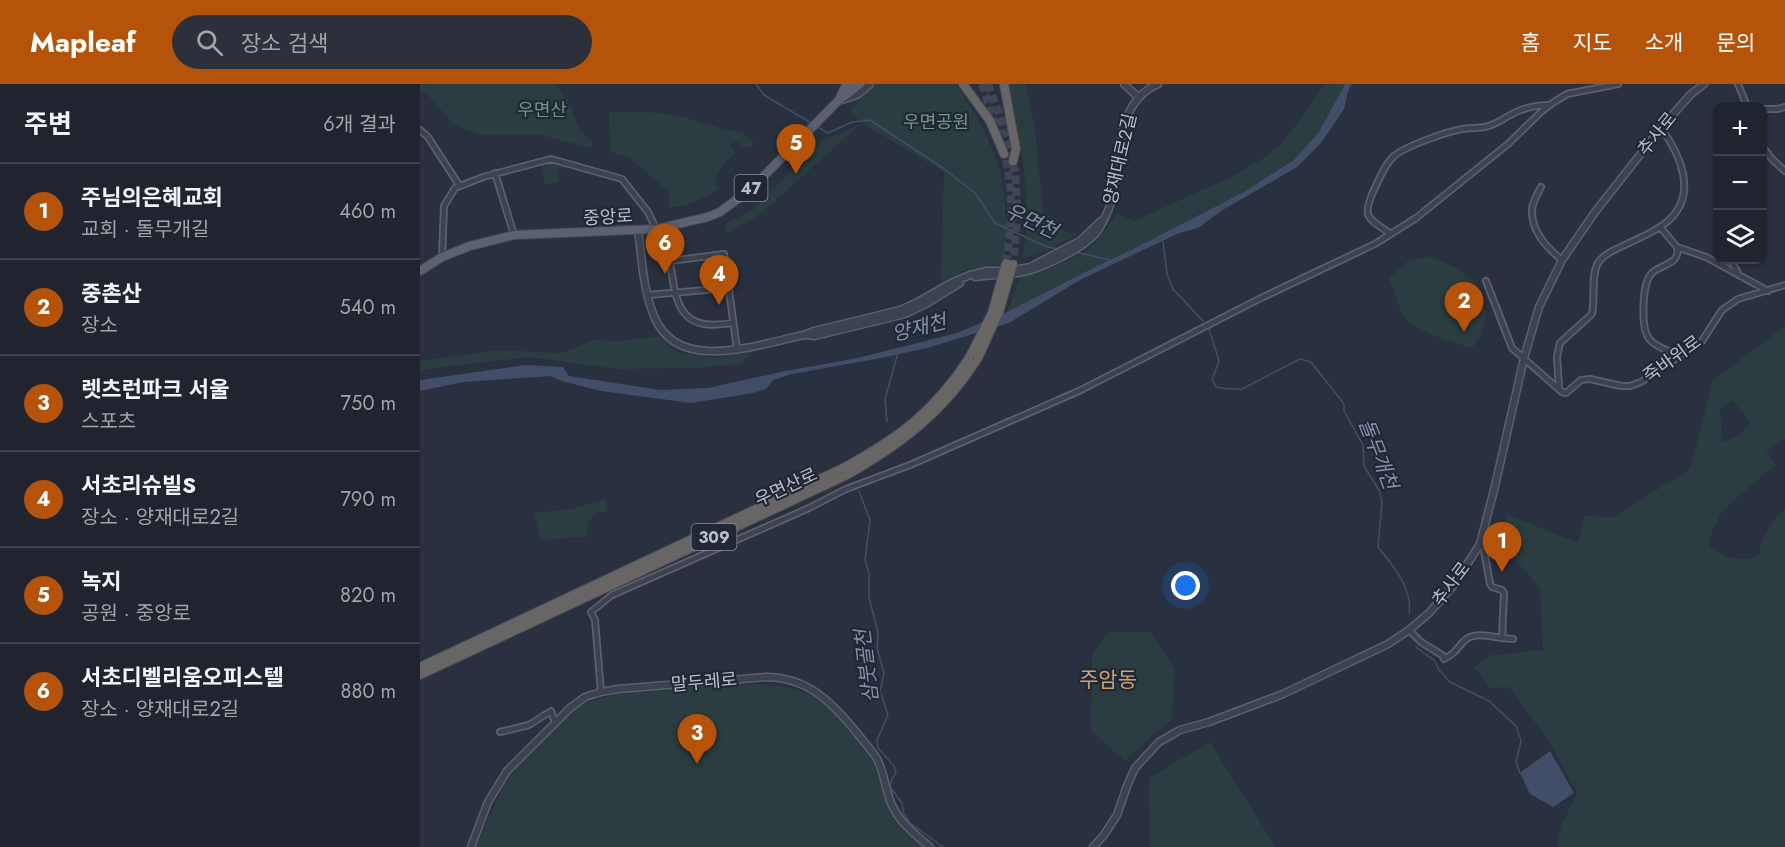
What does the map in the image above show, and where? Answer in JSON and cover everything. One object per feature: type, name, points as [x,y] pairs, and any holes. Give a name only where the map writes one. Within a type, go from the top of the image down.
[{"type":"highway","points":[[963,84],[990,121],[1005,154]]},
{"type":"highway","points":[[1004,84],[1016,149],[1013,161]]},
{"type":"highway","name":"우면산로","points":[[420,675],[845,476],[902,441],[940,408],[967,375],[999,312],[1009,263]]},
{"type":"highway","name":"우면산로","points":[[420,667],[874,452],[920,419],[974,358]]},
{"type":"main road","name":"중앙로","points":[[420,271],[442,257],[470,246],[514,236],[656,229],[695,221],[720,212],[751,189],[838,101],[860,84]]},
{"type":"main road","name":"47","points":[[838,101],[844,86]]},
{"type":"street","points":[[838,101],[857,95],[870,84]]},
{"type":"street","name":"양재대로2길","points":[[1124,84],[1138,97]]},
{"type":"street","name":"양재대로2길","points":[[638,230],[648,295],[658,325],[667,336],[680,345],[696,351],[737,349],[804,335],[900,310],[970,275],[1024,268],[1055,257],[1082,242],[1100,227],[1113,196],[1124,124],[1130,109],[1138,97],[1158,84]]},
{"type":"street","points":[[601,692],[596,620],[591,612],[612,595],[867,480],[910,465],[1081,390],[1259,299],[1375,244],[1416,218],[1494,156],[1550,105],[1567,94],[1618,84]]},
{"type":"street","name":"추사로","points":[[1093,847],[1117,815],[1135,768],[1159,742],[1180,730],[1257,704],[1373,652],[1409,630],[1429,613],[1454,585],[1480,544],[1524,358],[1539,307],[1562,260],[1595,212],[1661,128],[1690,95],[1704,84]]},
{"type":"street","points":[[1738,84],[1745,102]]},
{"type":"street","points":[[1391,234],[1368,218],[1367,212],[1368,202],[1384,168],[1394,156],[1450,132],[1485,127],[1535,105],[1550,105]]},
{"type":"street","points":[[1767,108],[1785,107]]},
{"type":"street","points":[[1559,389],[1557,350],[1560,343],[1592,314],[1595,271],[1598,263],[1605,255],[1660,227],[1681,206],[1684,178],[1680,161],[1674,145],[1661,128]]},
{"type":"street","points":[[420,130],[428,137],[459,185]]},
{"type":"street","points":[[1767,152],[1785,171]]},
{"type":"street","points":[[442,257],[444,206],[454,188],[495,173],[551,159],[617,177],[626,183],[648,212],[656,229]]},
{"type":"street","points":[[495,173],[514,236]]},
{"type":"street","points":[[1541,187],[1532,209],[1536,230],[1542,241],[1562,260]]},
{"type":"street","points":[[1660,227],[1677,247],[1706,257],[1768,291]]},
{"type":"street","points":[[1677,247],[1676,260],[1652,273],[1647,280],[1644,304],[1647,336],[1656,345],[1680,356]]},
{"type":"street","points":[[733,323],[710,325],[694,321],[683,312],[677,302],[670,261],[724,254],[737,349]]},
{"type":"street","points":[[1733,264],[1739,275]]},
{"type":"street","points":[[1486,281],[1512,348],[1559,389]]},
{"type":"street","name":"죽바위로","points":[[1559,389],[1566,393],[1581,380],[1590,379],[1630,386],[1641,382],[1702,341],[1722,310],[1738,299],[1785,285]]},
{"type":"street","points":[[648,295],[729,288]]},
{"type":"street","points":[[1482,536],[1490,584],[1504,593],[1502,638]]},
{"type":"street","points":[[1409,630],[1421,642],[1442,654],[1444,659],[1454,654],[1462,642],[1473,636],[1513,639]]},
{"type":"street","name":"말두레로","points":[[471,847],[488,802],[507,771],[555,722],[585,697],[601,692],[780,677],[816,692],[833,704],[874,754],[891,803],[900,819],[911,832],[930,847]]},
{"type":"street","points":[[500,732],[529,725],[551,711],[555,722]]},
{"type":"green space","name":"우면산","points":[[420,84],[556,84],[570,105],[580,131],[592,140],[591,148],[541,135],[480,135],[454,125],[427,94],[420,94]]},
{"type":"green space","name":"우면공원","points":[[875,84],[956,84],[984,131],[997,162],[1006,216],[1002,266],[969,269],[941,281],[944,172],[862,123],[850,112]]},
{"type":"green space","points":[[1008,84],[1025,84],[1034,122],[1043,210],[1065,232],[1078,234],[1046,251],[1022,259],[1027,222],[1025,184],[1019,133]]},
{"type":"green space","points":[[1325,84],[1345,84],[1319,132],[1298,158],[1242,193],[1007,312],[1020,278],[1080,255],[1100,238],[1117,213],[1134,221],[1233,176],[1267,156],[1285,140]]},
{"type":"green space","points":[[609,112],[650,112],[675,115],[743,133],[754,143],[750,147],[744,147],[737,142],[730,144],[735,153],[724,163],[717,175],[715,184],[720,189],[689,204],[669,207],[669,192],[630,158],[610,151]]},
{"type":"green space","points":[[862,123],[758,216],[727,234],[725,224],[752,210],[824,139]]},
{"type":"green space","points":[[545,161],[573,166],[558,169],[560,183],[545,184],[540,163]]},
{"type":"green space","points":[[1430,256],[1456,268],[1476,283],[1487,313],[1480,337],[1472,348],[1417,327],[1405,317],[1400,309],[1389,278],[1408,261]]},
{"type":"green space","points":[[1785,326],[1785,439],[1766,452],[1776,464],[1723,510],[1712,531],[1709,545],[1718,553],[1739,559],[1758,555],[1767,529],[1785,509],[1785,847],[1557,847],[1561,826],[1577,793],[1550,743],[1509,687],[1490,688],[1474,667],[1492,655],[1543,650],[1540,588],[1504,547],[1506,514],[1578,543],[1584,516],[1613,517],[1690,469],[1713,380]],"holes":[[[1732,400],[1750,421],[1739,434],[1722,442],[1720,410]]]},
{"type":"green space","points":[[659,336],[678,353],[716,358],[752,352],[741,364],[695,368],[617,369],[528,357],[420,370],[420,361],[498,350],[563,353],[594,340],[621,341]]},
{"type":"green space","points":[[606,499],[608,512],[597,513],[588,522],[587,537],[540,540],[534,513],[572,509]]},
{"type":"green space","points":[[1109,632],[1151,632],[1175,669],[1172,718],[1125,761],[1091,731],[1092,654]]},
{"type":"green space","points":[[762,684],[793,689],[806,693],[830,709],[871,758],[888,803],[902,829],[924,847],[475,847],[501,791],[517,767],[566,714],[588,702],[617,694]]},
{"type":"green space","points":[[1210,742],[1276,847],[1150,847],[1149,778]]},
{"type":"water","points":[[1345,84],[1352,84],[1344,109],[1321,143],[1297,167],[1221,211],[1198,228],[1179,233],[1080,280],[1009,323],[927,348],[792,374],[773,380],[766,389],[753,393],[691,403],[601,391],[550,376],[463,382],[420,391],[420,380],[525,365],[563,367],[569,376],[660,390],[707,388],[858,358],[957,333],[1007,312],[1133,249],[1242,193],[1294,160],[1319,132]]},
{"type":"water","points":[[1550,751],[1574,793],[1553,807],[1530,794],[1520,773]]},
{"type":"waterway","name":"우면천","points":[[756,84],[764,95],[811,123]]},
{"type":"waterway","name":"우면천","points":[[818,127],[828,133],[852,122],[870,120],[943,168],[975,193],[995,223],[1047,247],[1059,249]]},
{"type":"waterway","name":"돌무개천","points":[[1163,242],[1167,274],[1173,289],[1203,321]]},
{"type":"waterway","name":"우면천","points":[[1075,252],[1111,260]]},
{"type":"waterway","name":"돌무개천","points":[[1209,329],[1219,361],[1212,379],[1216,387],[1242,389],[1300,359],[1311,362],[1344,404],[1344,411],[1363,445],[1364,466],[1380,492],[1382,503],[1378,547],[1405,586],[1409,614]]},
{"type":"waterway","name":"삼붓골천","points":[[887,422],[885,399],[898,353]]},
{"type":"waterway","name":"삼붓골천","points":[[859,491],[870,520],[865,560],[869,573],[869,597],[878,633],[877,647],[884,674],[880,691],[888,715],[877,740],[878,748],[894,766],[896,773],[890,787],[902,803],[903,812],[910,823],[943,847]]},
{"type":"waterway","name":"돌무개천","points":[[1416,647],[1435,661],[1439,670],[1450,682],[1489,701],[1516,726],[1521,741],[1516,762],[1520,773]]},
{"type":"tunnel","points":[[982,84],[998,134]]},
{"type":"tunnel","points":[[988,84],[1008,141],[1015,173],[1017,212],[1013,264]]},
{"type":"tunnel","points":[[1003,148],[1007,162],[1011,206],[1006,263]]},
{"type":"place","name":"녹지","points":[[796,174]]},
{"type":"place","name":"서초디벨리움오피스텔","points":[[665,274]]},
{"type":"place","name":"서초리슈빌S","points":[[719,305]]},
{"type":"place","name":"중촌산","points":[[1464,332]]},
{"type":"place","name":"주님의은혜교회","points":[[1502,572]]},
{"type":"place","name":"렛츠런파크 서울","points":[[697,764]]},
{"type":"district","name":"주암동","points":[[1108,680]]},
{"type":"water label","name":"양재천","points":[[919,328]]}]
